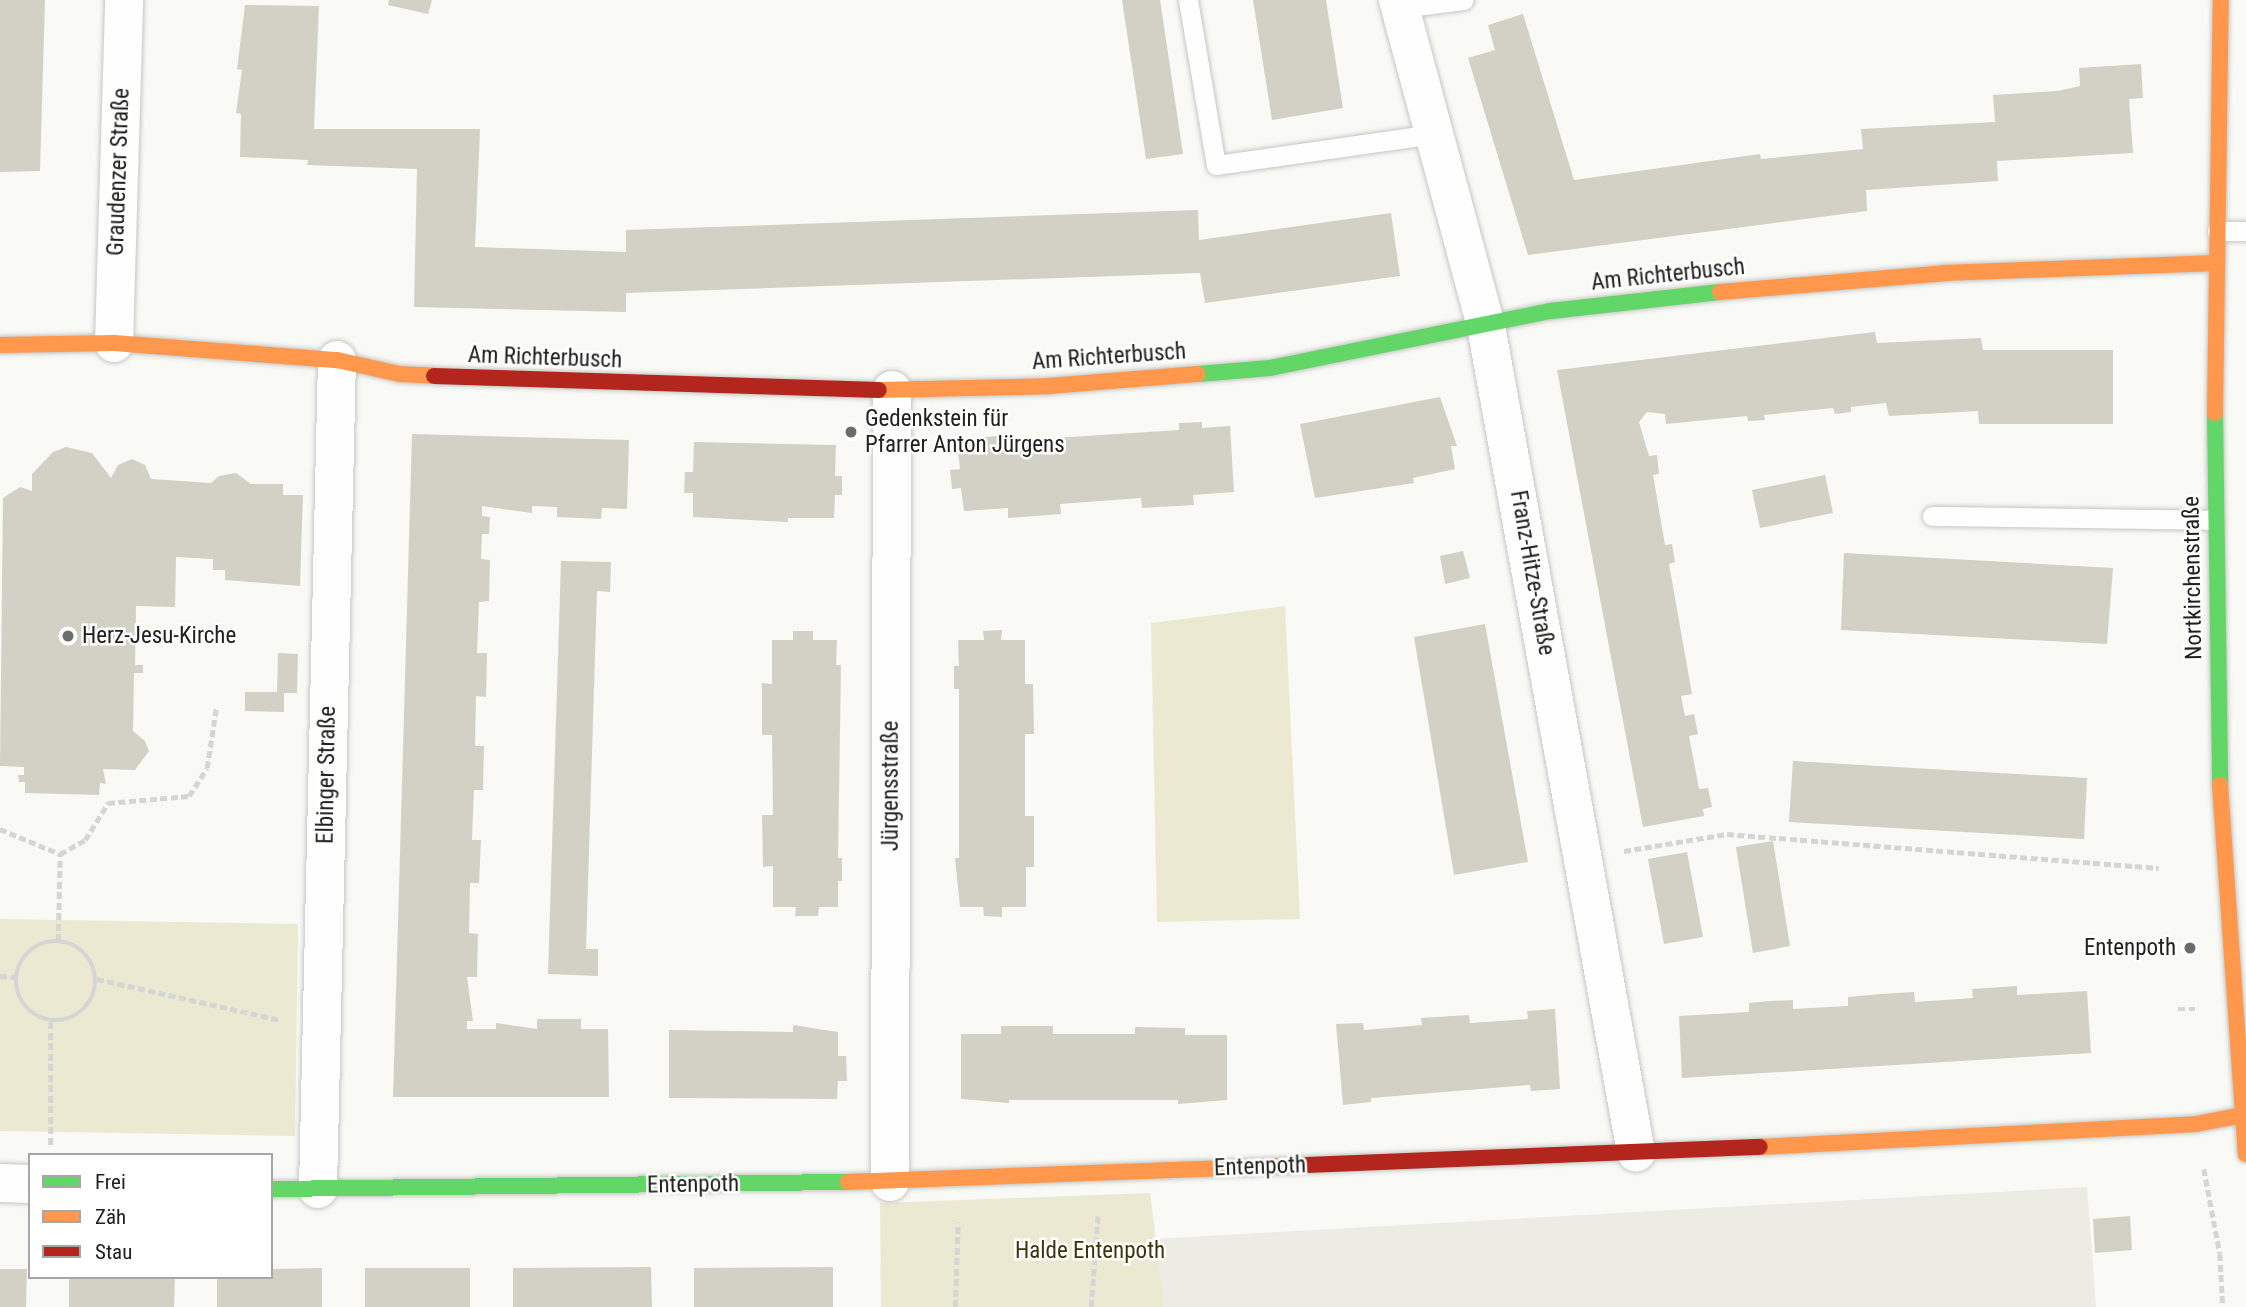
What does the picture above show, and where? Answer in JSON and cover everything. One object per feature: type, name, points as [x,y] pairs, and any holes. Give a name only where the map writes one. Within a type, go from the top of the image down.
[{"type":"street","name":"Graudenzer Straße","points":[[114,344],[124,0]]},
{"type":"street","name":"Nortkirchenstraße","points":[[2221,0],[2214,520],[2221,824],[2246,1154]]},
{"type":"street","name":"Franz-Hitze-Straße","points":[[1399,4],[1486,326],[1636,1152]]},
{"type":"street","name":"Am Richterbusch","points":[[0,345],[114,344],[337,360],[399,373],[491,380],[892,390],[1049,386],[1270,368],[1551,311],[1770,286],[1944,273],[2216,263]]},
{"type":"street","name":"Elbinger Straße","points":[[318,1189],[337,360]]},
{"type":"street","name":"Jürgensstraße","points":[[890,1182],[892,390]]},
{"type":"street","name":"Entenpoth","points":[[273,1189],[960,1180],[1636,1152],[2196,1124],[2245,1114]]},
{"type":"street","points":[[0,1183],[28,1184]]},
{"type":"lane","points":[[1188,0],[1216,165],[1436,134]]},
{"type":"lane","points":[[1399,4],[1464,0]]},
{"type":"lane","points":[[2217,232],[2246,231]]},
{"type":"lane","points":[[1932,516],[2214,520]]},
{"type":"path","points":[[60,854],[85,839],[108,803],[189,796],[207,768],[216,709]]},
{"type":"path","points":[[0,830],[60,854]]},
{"type":"path","points":[[1584,858],[1727,834],[2159,867]]},
{"type":"path","points":[[58,941],[60,854]]},
{"type":"path","points":[[97,979],[84,1011],[51,1022],[28,1011],[16,990],[15,977],[35,947],[58,941],[80,948],[97,979],[322,1030]]},
{"type":"path","points":[[0,976],[15,977]]},
{"type":"path","points":[[51,1022],[51,1153]]},
{"type":"path","points":[[1091,1307],[1101,1174]]},
{"type":"path","points":[[955,1307],[960,1180]]},
{"type":"path","points":[[2211,1205],[2223,1307]]},
{"type":"shaded area","points":[[2087,1187],[2096,1307],[1164,1307],[1153,1239]]},
{"type":"green space","points":[[1285,606],[1300,919],[1157,922],[1151,623]]},
{"type":"green space","points":[[0,919],[298,924],[295,1136],[0,1131]]},
{"type":"green space","name":"Halde Entenpoth","points":[[1150,1193],[1164,1307],[881,1307],[880,1203]]},
{"type":"building","points":[[0,0],[45,0],[40,171],[0,172]]},
{"type":"building","points":[[389,0],[432,0],[428,14],[388,5]]},
{"type":"building","points":[[1122,0],[1160,0],[1183,154],[1146,159]]},
{"type":"building","points":[[1253,0],[1326,0],[1343,108],[1272,120]]},
{"type":"building","points":[[245,5],[319,6],[314,129],[480,129],[475,247],[626,252],[626,230],[1198,210],[1199,240],[1391,213],[1400,276],[1205,303],[1200,273],[626,293],[626,312],[414,307],[417,169],[307,165],[308,160],[240,157],[241,114],[236,113],[242,70],[237,69]]},
{"type":"building","points":[[1523,14],[1574,180],[1760,154],[1761,159],[1863,149],[1861,129],[1995,122],[1993,95],[2058,91],[2080,86],[2079,68],[2141,64],[2143,98],[2129,99],[2133,153],[1997,161],[1998,181],[1866,190],[1867,211],[1528,255],[1468,58],[1495,50],[1488,25]]},
{"type":"building","points":[[1875,332],[1877,343],[1981,338],[1983,350],[2113,350],[2113,424],[1979,424],[1978,411],[1889,416],[1886,403],[1851,407],[1851,412],[1835,414],[1833,408],[1764,415],[1765,420],[1748,421],[1747,416],[1666,424],[1665,414],[1647,412],[1639,422],[1649,456],[1657,455],[1659,474],[1653,475],[1665,545],[1672,544],[1675,562],[1669,564],[1692,694],[1681,696],[1685,716],[1694,714],[1698,734],[1689,736],[1699,789],[1708,788],[1712,807],[1703,809],[1704,816],[1643,827],[1557,370]]},
{"type":"building","points":[[1440,397],[1457,446],[1451,446],[1455,469],[1413,478],[1414,483],[1315,498],[1300,424]]},
{"type":"building","points":[[1202,422],[1202,428],[1230,426],[1234,492],[1193,495],[1194,505],[1142,508],[1141,498],[1060,504],[1061,514],[1008,518],[1008,508],[964,511],[961,488],[952,489],[950,470],[960,469],[957,444],[985,443],[985,437],[1008,435],[1009,441],[1179,430],[1179,423]]},
{"type":"building","points":[[412,434],[629,440],[627,509],[602,508],[601,519],[557,517],[557,507],[532,506],[532,513],[482,506],[482,516],[490,517],[489,534],[482,534],[481,559],[490,560],[489,601],[479,602],[477,653],[487,653],[486,697],[476,696],[475,746],[484,746],[483,790],[474,790],[472,840],[481,840],[479,883],[470,883],[469,933],[478,934],[477,977],[467,977],[473,1021],[467,1021],[467,1029],[496,1029],[496,1023],[537,1029],[537,1019],[581,1019],[581,1029],[608,1029],[609,1097],[393,1097]]},
{"type":"building","points":[[694,442],[836,445],[835,476],[842,476],[842,495],[835,495],[834,518],[788,518],[788,522],[693,517],[693,493],[684,493],[685,472],[693,472]]},
{"type":"building","name":"Herz-Jesu-Kirche","points":[[66,447],[92,453],[111,478],[118,465],[132,459],[145,465],[151,479],[211,483],[219,476],[236,473],[251,484],[283,484],[283,495],[303,495],[300,586],[225,580],[225,570],[213,570],[213,559],[176,557],[175,607],[136,606],[135,665],[143,665],[143,673],[134,673],[133,731],[145,741],[149,751],[135,770],[103,769],[106,784],[100,783],[99,795],[25,793],[25,782],[19,782],[18,775],[24,775],[24,767],[0,766],[3,498],[20,487],[32,491],[32,474],[53,452]]},
{"type":"building","points":[[1825,475],[1833,513],[1760,528],[1752,490]]},
{"type":"building","points":[[1463,551],[1470,578],[1445,584],[1440,556]]},
{"type":"building","points":[[1844,553],[2113,568],[2107,644],[1841,630]]},
{"type":"building","points":[[561,561],[611,562],[610,592],[597,591],[586,949],[598,949],[598,976],[548,974]]},
{"type":"building","points":[[1485,624],[1528,862],[1454,875],[1414,637]]},
{"type":"building","points":[[1002,630],[1001,640],[1025,640],[1025,684],[1033,684],[1034,734],[1025,734],[1025,816],[1034,816],[1034,867],[1026,867],[1026,907],[1002,907],[1002,917],[984,916],[983,907],[960,907],[955,858],[959,858],[959,689],[954,689],[954,666],[959,666],[958,640],[984,640],[983,631]]},
{"type":"building","points":[[793,631],[813,631],[813,640],[837,640],[836,665],[841,665],[838,858],[842,858],[842,881],[838,881],[838,907],[819,907],[818,916],[795,916],[796,907],[773,907],[773,866],[763,867],[762,815],[773,815],[772,735],[762,735],[762,683],[772,684],[772,640],[793,640]]},
{"type":"building","points":[[278,653],[298,654],[297,693],[284,693],[284,712],[245,711],[245,692],[277,692]]},
{"type":"building","points":[[1793,761],[2087,778],[2084,839],[1789,822]]},
{"type":"building","points":[[1773,841],[1790,946],[1753,953],[1736,847]]},
{"type":"building","points":[[1687,852],[1703,937],[1664,944],[1648,859]]},
{"type":"building","points":[[2017,986],[2017,995],[2087,991],[2091,1053],[1682,1078],[1679,1016],[1749,1012],[1749,1003],[1770,1001],[1793,1000],[1793,1009],[1848,1006],[1848,997],[1881,994],[1914,992],[1915,1002],[1973,998],[1972,989]]},
{"type":"building","points":[[1555,1009],[1560,1089],[1531,1091],[1530,1085],[1371,1098],[1371,1102],[1343,1105],[1336,1024],[1363,1023],[1364,1030],[1422,1025],[1421,1018],[1469,1015],[1470,1023],[1528,1019],[1527,1011]]},
{"type":"building","points":[[793,1025],[838,1032],[838,1056],[846,1056],[847,1081],[838,1081],[837,1099],[669,1098],[669,1030],[793,1032]]},
{"type":"building","points":[[1001,1026],[1053,1026],[1053,1034],[1135,1034],[1135,1027],[1185,1028],[1185,1035],[1227,1035],[1227,1100],[1178,1104],[1178,1100],[1009,1100],[1009,1103],[961,1099],[961,1034],[1001,1034]]},
{"type":"building","points":[[2130,1216],[2132,1250],[2095,1253],[2093,1219]]},
{"type":"building","points":[[651,1267],[652,1307],[513,1307],[513,1268]]},
{"type":"building","points":[[833,1267],[833,1307],[694,1307],[694,1268]]},
{"type":"building","points":[[322,1268],[322,1307],[217,1307],[217,1279],[273,1279],[273,1269]]},
{"type":"building","points":[[365,1268],[470,1268],[470,1307],[365,1307]]},
{"type":"building","points":[[0,1269],[27,1269],[26,1307],[0,1307]]},
{"type":"building","points":[[69,1279],[175,1279],[174,1307],[69,1307]]},
{"type":"traffic: fast","points":[[1198,374],[1270,368],[1551,311],[1720,292]]},
{"type":"traffic: fast","points":[[2215,413],[2220,785]]},
{"type":"traffic: fast","points":[[273,1189],[848,1182]]},
{"type":"traffic: slow","points":[[2215,413],[2221,0]]},
{"type":"traffic: slow","points":[[1720,292],[1944,273],[2216,263]]},
{"type":"traffic: slow","points":[[0,345],[114,343],[337,360],[399,374],[434,376]]},
{"type":"traffic: slow","points":[[879,390],[1049,386],[1198,374]]},
{"type":"traffic: slow","points":[[2220,785],[2246,1154]]},
{"type":"traffic: slow","points":[[1760,1147],[2196,1124],[2244,1115]]},
{"type":"traffic: slow","points":[[848,1182],[1308,1165]]},
{"type":"traffic: jam","points":[[434,376],[879,390]]},
{"type":"traffic: jam","points":[[1308,1165],[1760,1147]]},
{"type":"place","name":"Gedenkstein für Pfarrer Anton Jürgens","points":[[851,432]]},
{"type":"place","name":"Herz-Jesu-Kirche","points":[[68,636]]},
{"type":"place","name":"Entenpoth","points":[[2190,948]]}]
